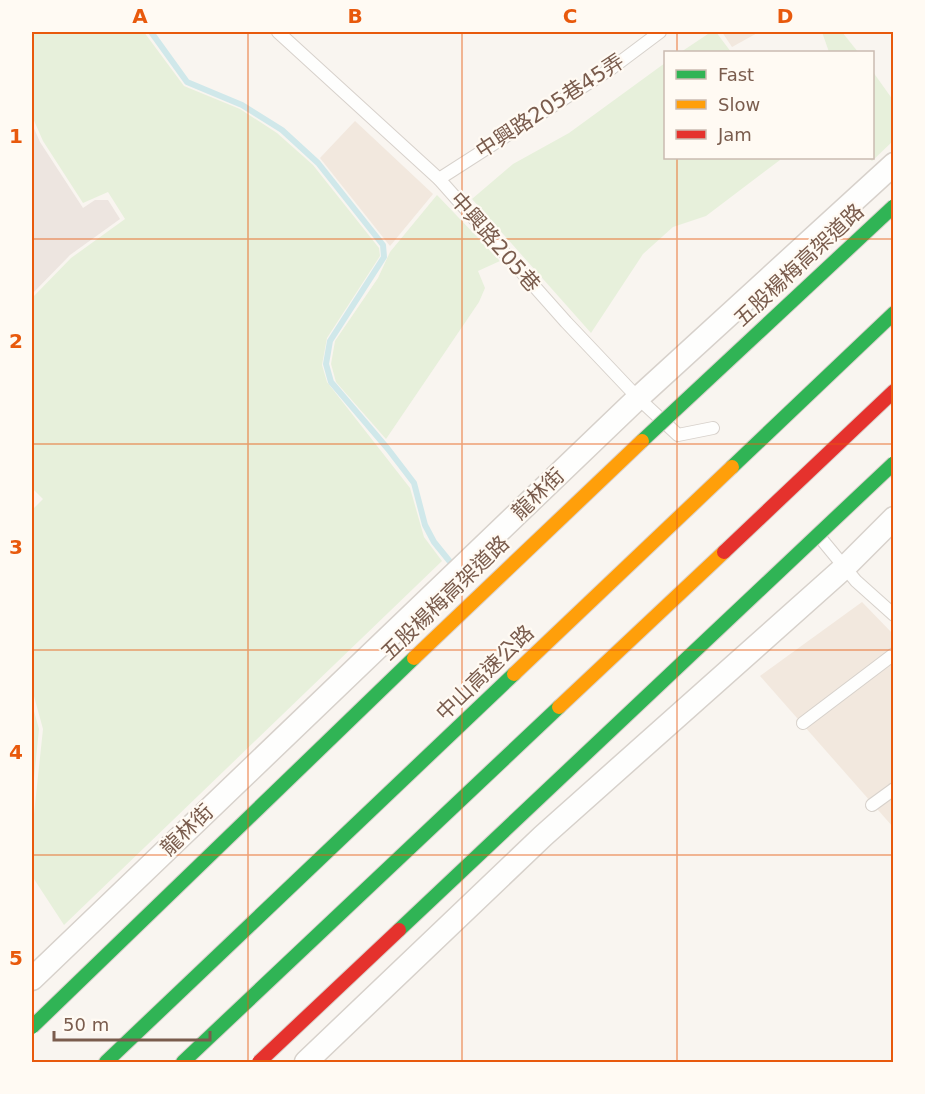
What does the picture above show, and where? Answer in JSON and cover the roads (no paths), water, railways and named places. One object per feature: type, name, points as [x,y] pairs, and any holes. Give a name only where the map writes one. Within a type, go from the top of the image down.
[{"type":"highway","name":"五股楊梅高架道路","points":[[32,1027],[521,554],[894,206]]},
{"type":"highway","name":"中山高速公路","points":[[106,1062],[894,313]]},
{"type":"highway","points":[[183,1062],[894,391]]},
{"type":"highway","points":[[259,1062],[894,463]]},
{"type":"street","name":"龍林街","points":[[32,979],[638,398],[894,164]]},
{"type":"street","points":[[306,1062],[543,836],[844,567],[894,518]]},
{"type":"lane","name":"中興路205巷","points":[[278,32],[439,179],[566,322],[638,398],[678,435],[713,428]]},
{"type":"lane","name":"中興路205巷45弄","points":[[439,179],[612,68],[660,32]]},
{"type":"lane","points":[[809,524],[856,581],[894,615]]},
{"type":"lane","points":[[803,723],[894,654]]},
{"type":"lane","points":[[872,805],[894,789]]},
{"type":"waterway","points":[[151,32],[187,82],[242,105],[282,130],[318,163],[383,245],[384,257],[330,341],[326,364],[331,382],[414,483],[425,525],[434,542],[451,563]]}]
